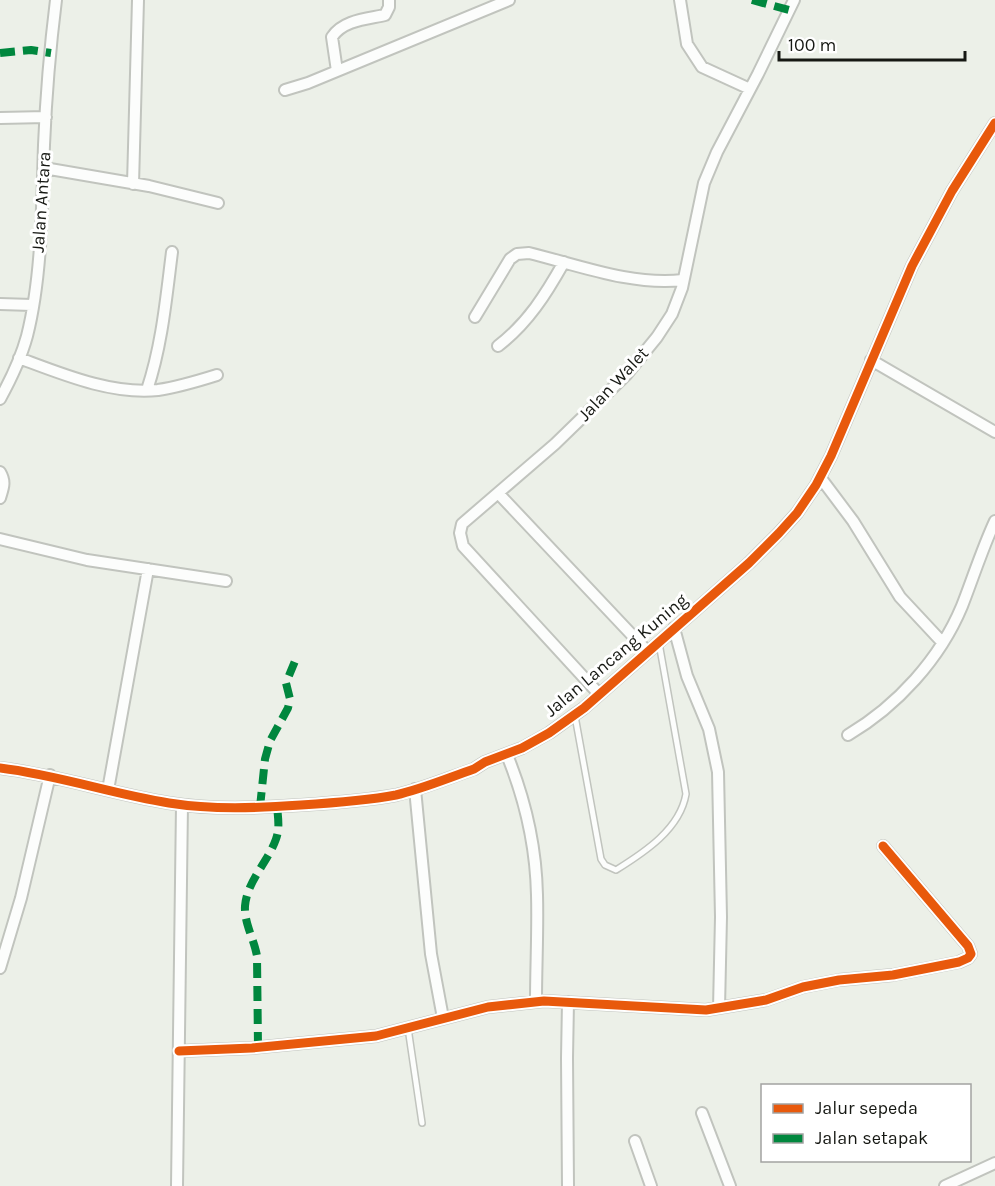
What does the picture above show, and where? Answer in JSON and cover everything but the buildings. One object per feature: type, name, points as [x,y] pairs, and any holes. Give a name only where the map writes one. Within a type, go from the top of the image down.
[{"type":"street","name":"Jalan Antara","points":[[0,399],[14,374],[27,336],[32,305],[42,207],[46,117],[56,0]]},
{"type":"street","points":[[134,184],[138,0]]},
{"type":"street","points":[[336,71],[332,37],[336,31],[349,23],[385,15],[389,7],[389,0]]},
{"type":"street","points":[[285,90],[308,83],[509,0]]},
{"type":"street","points":[[680,0],[687,44],[702,67],[750,89]]},
{"type":"street","name":"Jalan Walet","points":[[599,694],[463,546],[460,533],[462,525],[555,444],[626,375],[657,337],[672,314],[683,280],[704,183],[717,152],[794,0]]},
{"type":"street","points":[[0,117],[46,117]]},
{"type":"street","name":"Jalan Lancang Kuning","points":[[0,768],[50,775],[145,799],[182,805],[224,808],[350,802],[397,795],[474,769],[549,733],[599,694],[749,563],[797,513],[831,456],[897,296],[929,232],[995,123]]},
{"type":"street","points":[[44,168],[134,184],[218,203]]},
{"type":"street","points":[[147,390],[162,333],[172,252]]},
{"type":"street","points":[[475,317],[510,259],[518,254],[529,253],[645,280],[670,282],[683,280]]},
{"type":"street","points":[[498,346],[516,332],[529,317],[564,262]]},
{"type":"street","points":[[0,304],[32,305]]},
{"type":"street","points":[[19,358],[85,380],[114,387],[147,390],[176,386],[217,375]]},
{"type":"street","points":[[871,360],[995,432]]},
{"type":"street","points":[[0,472],[4,479],[0,498]]},
{"type":"street","points":[[820,477],[853,521],[900,597],[942,642]]},
{"type":"street","points":[[498,493],[648,652]]},
{"type":"street","points":[[848,735],[860,728],[903,691],[932,660],[962,605],[995,520]]},
{"type":"street","points":[[0,539],[87,560],[226,581]]},
{"type":"street","points":[[108,790],[148,569]]},
{"type":"street","points":[[674,628],[687,676],[708,729],[718,772],[719,1008]]},
{"type":"street","points":[[507,755],[518,783],[534,856],[537,895],[536,1001]]},
{"type":"street","points":[[0,968],[21,898],[50,775]]},
{"type":"street","points":[[415,789],[431,954],[443,1018]]},
{"type":"street","points":[[177,1186],[182,805]]},
{"type":"street","points":[[179,1051],[252,1048],[376,1036],[488,1007],[536,1001],[706,1010],[766,1000],[803,987],[839,980],[893,975],[959,962],[968,958],[971,954],[968,946],[883,846]]},
{"type":"street","points":[[568,1002],[568,1186]]},
{"type":"street","points":[[702,1113],[730,1186]]},
{"type":"street","points":[[635,1141],[651,1186]]},
{"type":"street","points":[[945,1186],[995,1163]]},
{"type":"lane","points":[[574,714],[601,858],[605,865],[616,870],[647,851],[677,819],[683,808],[686,794],[659,641]]},
{"type":"lane","points":[[408,1028],[422,1123]]},
{"type":"marked path","points":[[752,0],[789,10]]},
{"type":"marked path","points":[[0,53],[31,50],[51,53]]},
{"type":"marked path","points":[[260,807],[265,759],[270,741],[288,708],[290,699],[286,683],[295,661]]},
{"type":"marked path","points":[[258,1047],[257,956],[246,919],[245,906],[250,888],[276,839],[277,806]]},
{"type":"cycle path","points":[[0,768],[43,775],[148,799],[202,807],[235,808],[337,803],[384,797],[425,787],[474,769],[485,762],[522,748],[549,733],[584,708],[749,563],[797,513],[816,485],[831,456],[912,266],[952,191],[995,123]]},
{"type":"cycle path","points":[[179,1051],[252,1048],[376,1036],[488,1007],[544,1001],[706,1010],[766,1000],[803,987],[839,980],[893,975],[959,962],[968,958],[971,954],[968,946],[883,846]]}]
